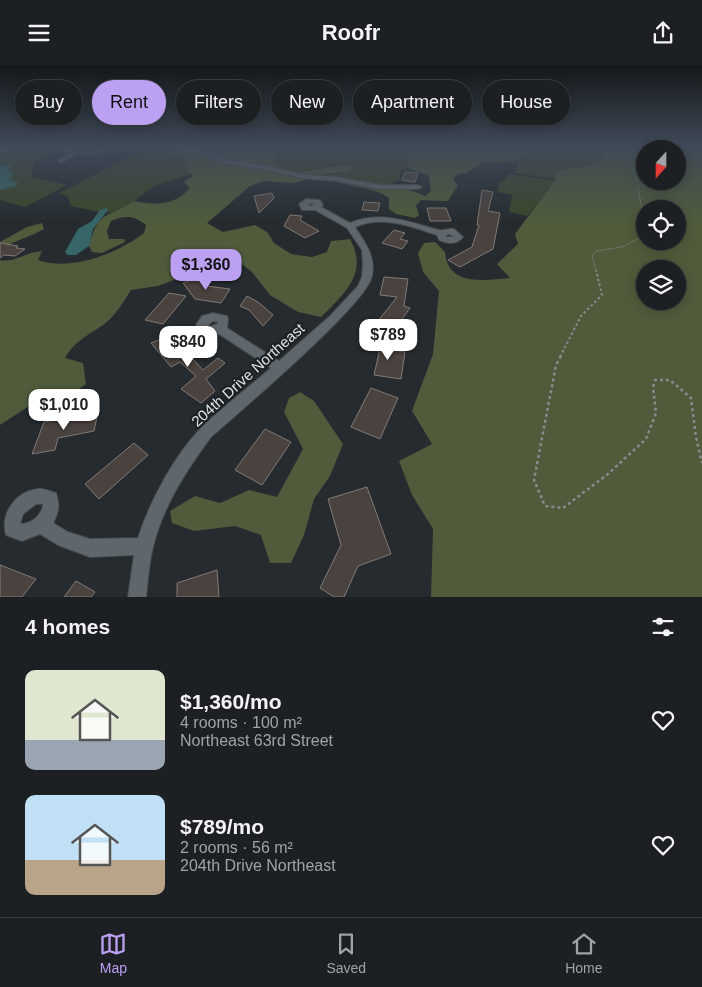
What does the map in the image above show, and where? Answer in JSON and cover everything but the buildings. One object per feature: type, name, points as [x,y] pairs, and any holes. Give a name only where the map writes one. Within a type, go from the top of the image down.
[{"type":"street","points":[[281,172],[301,177],[336,179],[380,187],[418,187]]},
{"type":"street","name":"204th Drive Northeast","points":[[137,597],[144,546],[173,479],[190,453],[206,433],[334,319],[362,287],[366,277],[368,255],[362,241],[350,226],[316,208]]},
{"type":"street","points":[[350,226],[370,219],[388,217],[441,233]]},
{"type":"street","points":[[220,329],[279,367]]},
{"type":"street","points":[[40,525],[64,539],[90,548],[144,546]]},
{"type":"path","points":[[636,243],[616,250],[596,251],[592,256],[602,295],[580,316],[556,365],[534,480],[545,507],[563,508],[608,474],[646,439],[656,413],[653,387],[655,380],[670,381],[691,398],[696,437],[702,463]]},
{"type":"green space","points":[[0,172],[33,172],[32,177],[67,185],[25,207],[0,200]]},
{"type":"green space","points":[[100,172],[189,172],[191,174],[154,186],[124,209],[106,213],[108,210],[99,212],[71,206],[68,197],[59,193]]},
{"type":"green space","points":[[189,172],[347,172],[325,174],[294,183],[264,181],[250,186],[207,223],[223,232],[255,225],[267,232],[274,243],[291,254],[312,257],[327,252],[331,241],[350,239],[357,262],[355,273],[345,291],[321,317],[298,312],[270,295],[252,272],[234,258],[214,255],[187,275],[158,286],[131,290],[111,318],[74,346],[65,358],[83,363],[86,384],[57,406],[32,404],[0,425],[0,260],[16,259],[42,251],[38,260],[65,264],[94,259],[108,253],[144,233],[146,225],[129,217],[111,221],[107,231],[109,239],[124,239],[125,242],[102,253],[92,252],[89,246],[97,225],[101,220],[134,201],[165,203],[178,198],[190,188],[184,182],[193,176]]},
{"type":"green space","points":[[347,172],[400,172],[400,179],[388,186],[317,176]]},
{"type":"green space","points":[[418,172],[469,172],[458,174],[453,179],[458,185],[448,201],[421,200],[416,206],[419,215],[415,218],[396,214],[389,209],[389,198],[382,194],[331,179],[351,179],[379,183],[406,189],[425,196],[431,191],[429,176]]},
{"type":"green space","points":[[556,172],[556,179],[515,173]]},
{"type":"green space","points":[[556,172],[636,172],[636,190],[686,190],[686,172],[702,172],[702,597],[431,597],[433,529],[412,495],[399,461],[432,444],[412,411],[433,354],[439,291],[423,272],[418,253],[424,243],[435,242],[445,252],[448,263],[453,271],[460,276],[479,280],[510,278],[497,264],[518,244],[515,234],[556,179]]},
{"type":"green space","points":[[509,174],[555,181],[527,216],[509,212],[512,195],[497,192],[501,181],[504,181]]},
{"type":"green space","points":[[42,223],[44,229],[0,249],[0,242],[27,227]]},
{"type":"green space","points":[[300,392],[314,401],[343,444],[330,476],[314,499],[304,535],[291,563],[270,563],[261,535],[235,526],[194,531],[172,523],[170,511],[195,496],[220,503],[249,490],[277,497],[303,449],[284,412],[289,398]]},
{"type":"water","points":[[0,172],[10,172],[13,175],[9,180],[18,182],[16,186],[0,190]]},
{"type":"water","points":[[106,208],[108,210],[93,229],[89,246],[76,255],[68,255],[65,252],[78,229],[92,221],[100,210]]}]
